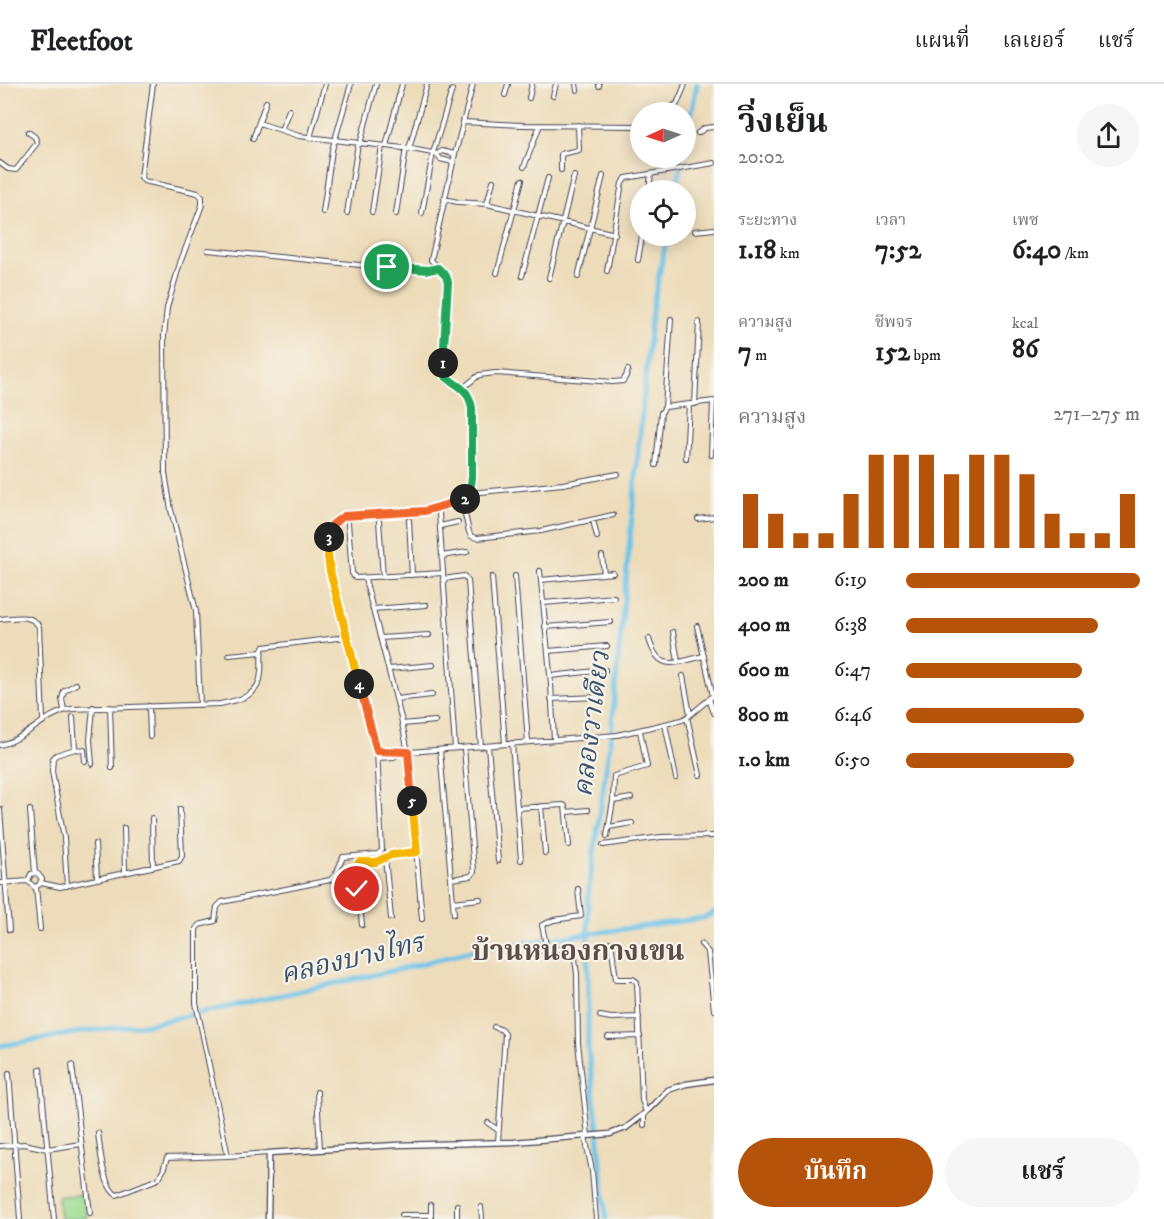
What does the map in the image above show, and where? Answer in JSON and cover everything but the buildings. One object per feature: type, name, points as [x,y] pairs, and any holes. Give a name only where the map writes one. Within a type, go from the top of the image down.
[{"type":"street","points":[[153,84],[141,177],[144,181],[198,193],[202,198],[202,205],[180,263],[167,308],[164,336],[165,473],[171,510],[196,611],[200,705]]},
{"type":"street","points":[[310,138],[325,84]]},
{"type":"street","points":[[323,212],[334,141],[351,84]]},
{"type":"street","points":[[347,213],[359,144],[376,84]]},
{"type":"street","points":[[372,212],[384,146],[402,84]]},
{"type":"street","points":[[396,214],[408,148],[428,84]]},
{"type":"street","points":[[470,493],[472,408],[470,398],[463,388],[445,376],[443,369],[448,282],[446,276],[433,264],[431,255],[473,84]]},
{"type":"street","points":[[505,94],[508,84]]},
{"type":"street","points":[[529,98],[532,84]]},
{"type":"street","points":[[553,96],[556,84]]},
{"type":"street","points":[[576,84],[577,90]]},
{"type":"street","points":[[678,102],[686,84]]},
{"type":"street","points":[[422,213],[452,90]]},
{"type":"street","points":[[253,139],[266,102]]},
{"type":"street","points":[[281,130],[289,110]]},
{"type":"street","points":[[462,122],[630,126]]},
{"type":"street","points":[[259,123],[310,138],[408,148],[435,154],[440,159],[453,162]]},
{"type":"street","points":[[561,170],[561,154],[579,150],[578,124]]},
{"type":"street","points":[[524,166],[540,125]]},
{"type":"street","points":[[698,133],[705,128],[714,127]]},
{"type":"street","points":[[0,163],[8,169],[16,170],[37,143],[35,137],[28,132]]},
{"type":"street","points":[[435,154],[442,151],[455,154]]},
{"type":"street","points":[[607,271],[622,183],[626,178],[714,164]]},
{"type":"street","points":[[650,180],[651,174]]},
{"type":"street","points":[[549,278],[574,176]]},
{"type":"street","points":[[578,277],[603,176]]},
{"type":"street","points":[[522,276],[548,178]]},
{"type":"street","points":[[497,273],[522,180]]},
{"type":"street","points":[[487,204],[493,181]]},
{"type":"street","points":[[444,199],[487,204],[615,234]]},
{"type":"street","points":[[696,231],[714,229]]},
{"type":"street","points":[[638,260],[640,246]]},
{"type":"street","points":[[208,250],[400,269],[438,268]]},
{"type":"street","points":[[656,465],[661,413],[665,406],[671,319]]},
{"type":"street","points":[[686,458],[699,322]]},
{"type":"street","points":[[463,388],[478,375],[496,373],[613,382],[622,381],[628,370]]},
{"type":"street","points":[[665,406],[714,401],[711,455]]},
{"type":"street","points":[[228,1156],[196,1004],[196,929],[199,925],[213,923],[222,902],[330,880],[336,874],[343,857],[380,853],[382,825],[377,751],[346,637],[328,557],[328,543],[333,524],[344,516],[425,511],[462,501],[470,493],[563,483],[618,474]]},
{"type":"street","points":[[462,501],[469,532],[471,536],[477,538],[541,531],[613,515]]},
{"type":"street","points":[[439,513],[455,748]]},
{"type":"street","points":[[698,519],[714,517]]},
{"type":"street","points":[[409,520],[412,575]]},
{"type":"street","points":[[593,520],[597,537]]},
{"type":"street","points":[[379,521],[382,578]]},
{"type":"street","points":[[440,526],[458,522]]},
{"type":"street","points":[[348,523],[353,576],[365,579],[443,573]]},
{"type":"street","points":[[442,556],[467,552]]},
{"type":"street","points":[[602,556],[604,574]]},
{"type":"street","points":[[540,571],[554,740]]},
{"type":"street","points":[[541,580],[613,573]]},
{"type":"street","points":[[443,579],[464,576],[468,581],[481,747]]},
{"type":"street","points":[[515,576],[528,742]]},
{"type":"street","points":[[492,577],[505,744]]},
{"type":"street","points":[[365,579],[408,752],[422,918]]},
{"type":"street","points":[[543,603],[614,597]]},
{"type":"street","points":[[373,609],[426,605]]},
{"type":"street","points":[[0,619],[31,618],[39,627],[43,720]]},
{"type":"street","points":[[545,627],[611,622]]},
{"type":"street","points":[[697,626],[714,713]]},
{"type":"street","points":[[674,632],[678,662]]},
{"type":"street","points":[[380,638],[429,635]]},
{"type":"street","points":[[0,745],[13,741],[43,720],[64,710],[110,706],[207,705],[243,700],[251,695],[260,679],[263,647],[346,637]]},
{"type":"street","points":[[649,639],[653,652],[659,660],[670,663],[704,656]]},
{"type":"street","points":[[548,651],[607,646]]},
{"type":"street","points":[[229,655],[261,652]]},
{"type":"street","points":[[388,669],[433,665]]},
{"type":"street","points":[[550,676],[605,670]]},
{"type":"street","points":[[683,675],[700,775]]},
{"type":"street","points":[[64,710],[62,699],[64,692],[76,684]]},
{"type":"street","points":[[396,699],[432,695]]},
{"type":"street","points":[[552,699],[598,696]]},
{"type":"street","points":[[377,751],[398,753],[617,735],[640,731],[689,716],[712,697]]},
{"type":"street","points":[[149,705],[150,737]]},
{"type":"street","points":[[110,706],[112,768]]},
{"type":"street","points":[[92,764],[90,740],[93,707]]},
{"type":"street","points":[[73,717],[75,749]]},
{"type":"street","points":[[402,724],[435,722]]},
{"type":"street","points":[[664,724],[676,778]]},
{"type":"street","points":[[607,836],[615,774],[647,766],[640,731]]},
{"type":"street","points":[[512,743],[521,860]]},
{"type":"street","points":[[488,746],[498,861]]},
{"type":"street","points":[[451,879],[471,876],[474,873],[464,748]]},
{"type":"street","points":[[67,885],[64,837],[52,771],[53,758],[75,749],[84,750],[85,761]]},
{"type":"street","points":[[440,750],[454,914]]},
{"type":"street","points":[[378,758],[394,757],[398,753]]},
{"type":"street","points":[[613,801],[631,798]]},
{"type":"street","points":[[517,808],[561,804],[565,806],[569,845]]},
{"type":"street","points":[[541,806],[545,853]]},
{"type":"street","points":[[41,883],[53,886],[67,885],[181,859],[180,808]]},
{"type":"street","points":[[0,809],[9,930]]},
{"type":"street","points":[[30,810],[35,873]]},
{"type":"street","points":[[566,812],[588,810]]},
{"type":"street","points":[[152,818],[153,867]]},
{"type":"street","points":[[609,827],[632,823]]},
{"type":"street","points":[[124,828],[125,872]]},
{"type":"street","points":[[603,845],[661,837],[714,836]]},
{"type":"street","points":[[96,844],[97,878]]},
{"type":"street","points":[[362,925],[356,864],[362,861],[376,862],[391,855],[417,852]]},
{"type":"street","points":[[385,858],[391,918]]},
{"type":"street","points":[[35,873],[40,876],[41,883]]},
{"type":"street","points":[[28,881],[35,873]]},
{"type":"street","points":[[0,883],[28,881]]},
{"type":"street","points":[[28,881],[31,886],[36,887]]},
{"type":"street","points":[[36,887],[41,883]]},
{"type":"street","points":[[36,887],[40,928]]},
{"type":"street","points":[[546,948],[542,927],[544,923],[580,916],[578,889]]},
{"type":"street","points":[[453,902],[480,899]]},
{"type":"street","points":[[611,942],[616,979],[633,979],[637,982],[644,1125]]},
{"type":"street","points":[[701,944],[708,952],[714,1010]]},
{"type":"street","points":[[528,952],[546,948],[570,948],[574,951],[577,974],[577,1035],[596,1219]]},
{"type":"street","points":[[600,1016],[639,1017]]},
{"type":"street","points":[[494,1027],[505,1034],[498,1142]]},
{"type":"street","points":[[608,1037],[640,1036]]},
{"type":"street","points":[[72,1065],[90,1213]]},
{"type":"street","points":[[40,1069],[54,1219]]},
{"type":"street","points":[[9,1073],[20,1219]]},
{"type":"street","points":[[98,1133],[108,1186],[117,1195],[158,1179],[163,1172],[167,1158],[498,1142],[610,1134],[626,1128],[645,1113],[664,1093],[675,1087],[714,1080]]},
{"type":"street","points":[[317,1092],[320,1150]]},
{"type":"street","points":[[488,1123],[498,1130]]},
{"type":"street","points":[[0,1146],[35,1145],[47,1149],[81,1144]]},
{"type":"street","points":[[268,1219],[269,1153]]},
{"type":"street","points":[[402,1215],[431,1217],[431,1205]]},
{"type":"street","points":[[457,1205],[457,1219]]},
{"type":"street","points":[[482,1207],[482,1219]]},
{"type":"green space","points":[[85,1195],[87,1219],[60,1219],[58,1196]]},
{"type":"waterway","name":"คลองวาเดียว","points":[[694,102],[697,84]]},
{"type":"waterway","name":"คลองวาเดียว","points":[[678,180],[680,168]]},
{"type":"waterway","name":"คลองวาเดียว","points":[[606,1219],[588,1048],[588,895],[611,734],[652,310],[665,246]]},
{"type":"waterway","name":"คลองบางไทร","points":[[0,1046],[86,1031],[149,1024],[401,969],[483,948],[704,918],[714,913]]},
{"type":"district","name":"บ้านหนองกางเขน","points":[[578,950]]},
{"type":"route","points":[[357,889],[356,864],[359,862],[376,862],[391,855],[417,852],[408,752],[377,751],[330,571],[328,543],[330,531],[339,517],[425,511],[462,501],[470,493],[472,477],[470,398],[463,388],[445,376],[443,369],[448,288],[446,276],[438,268],[429,270],[387,267]]}]
